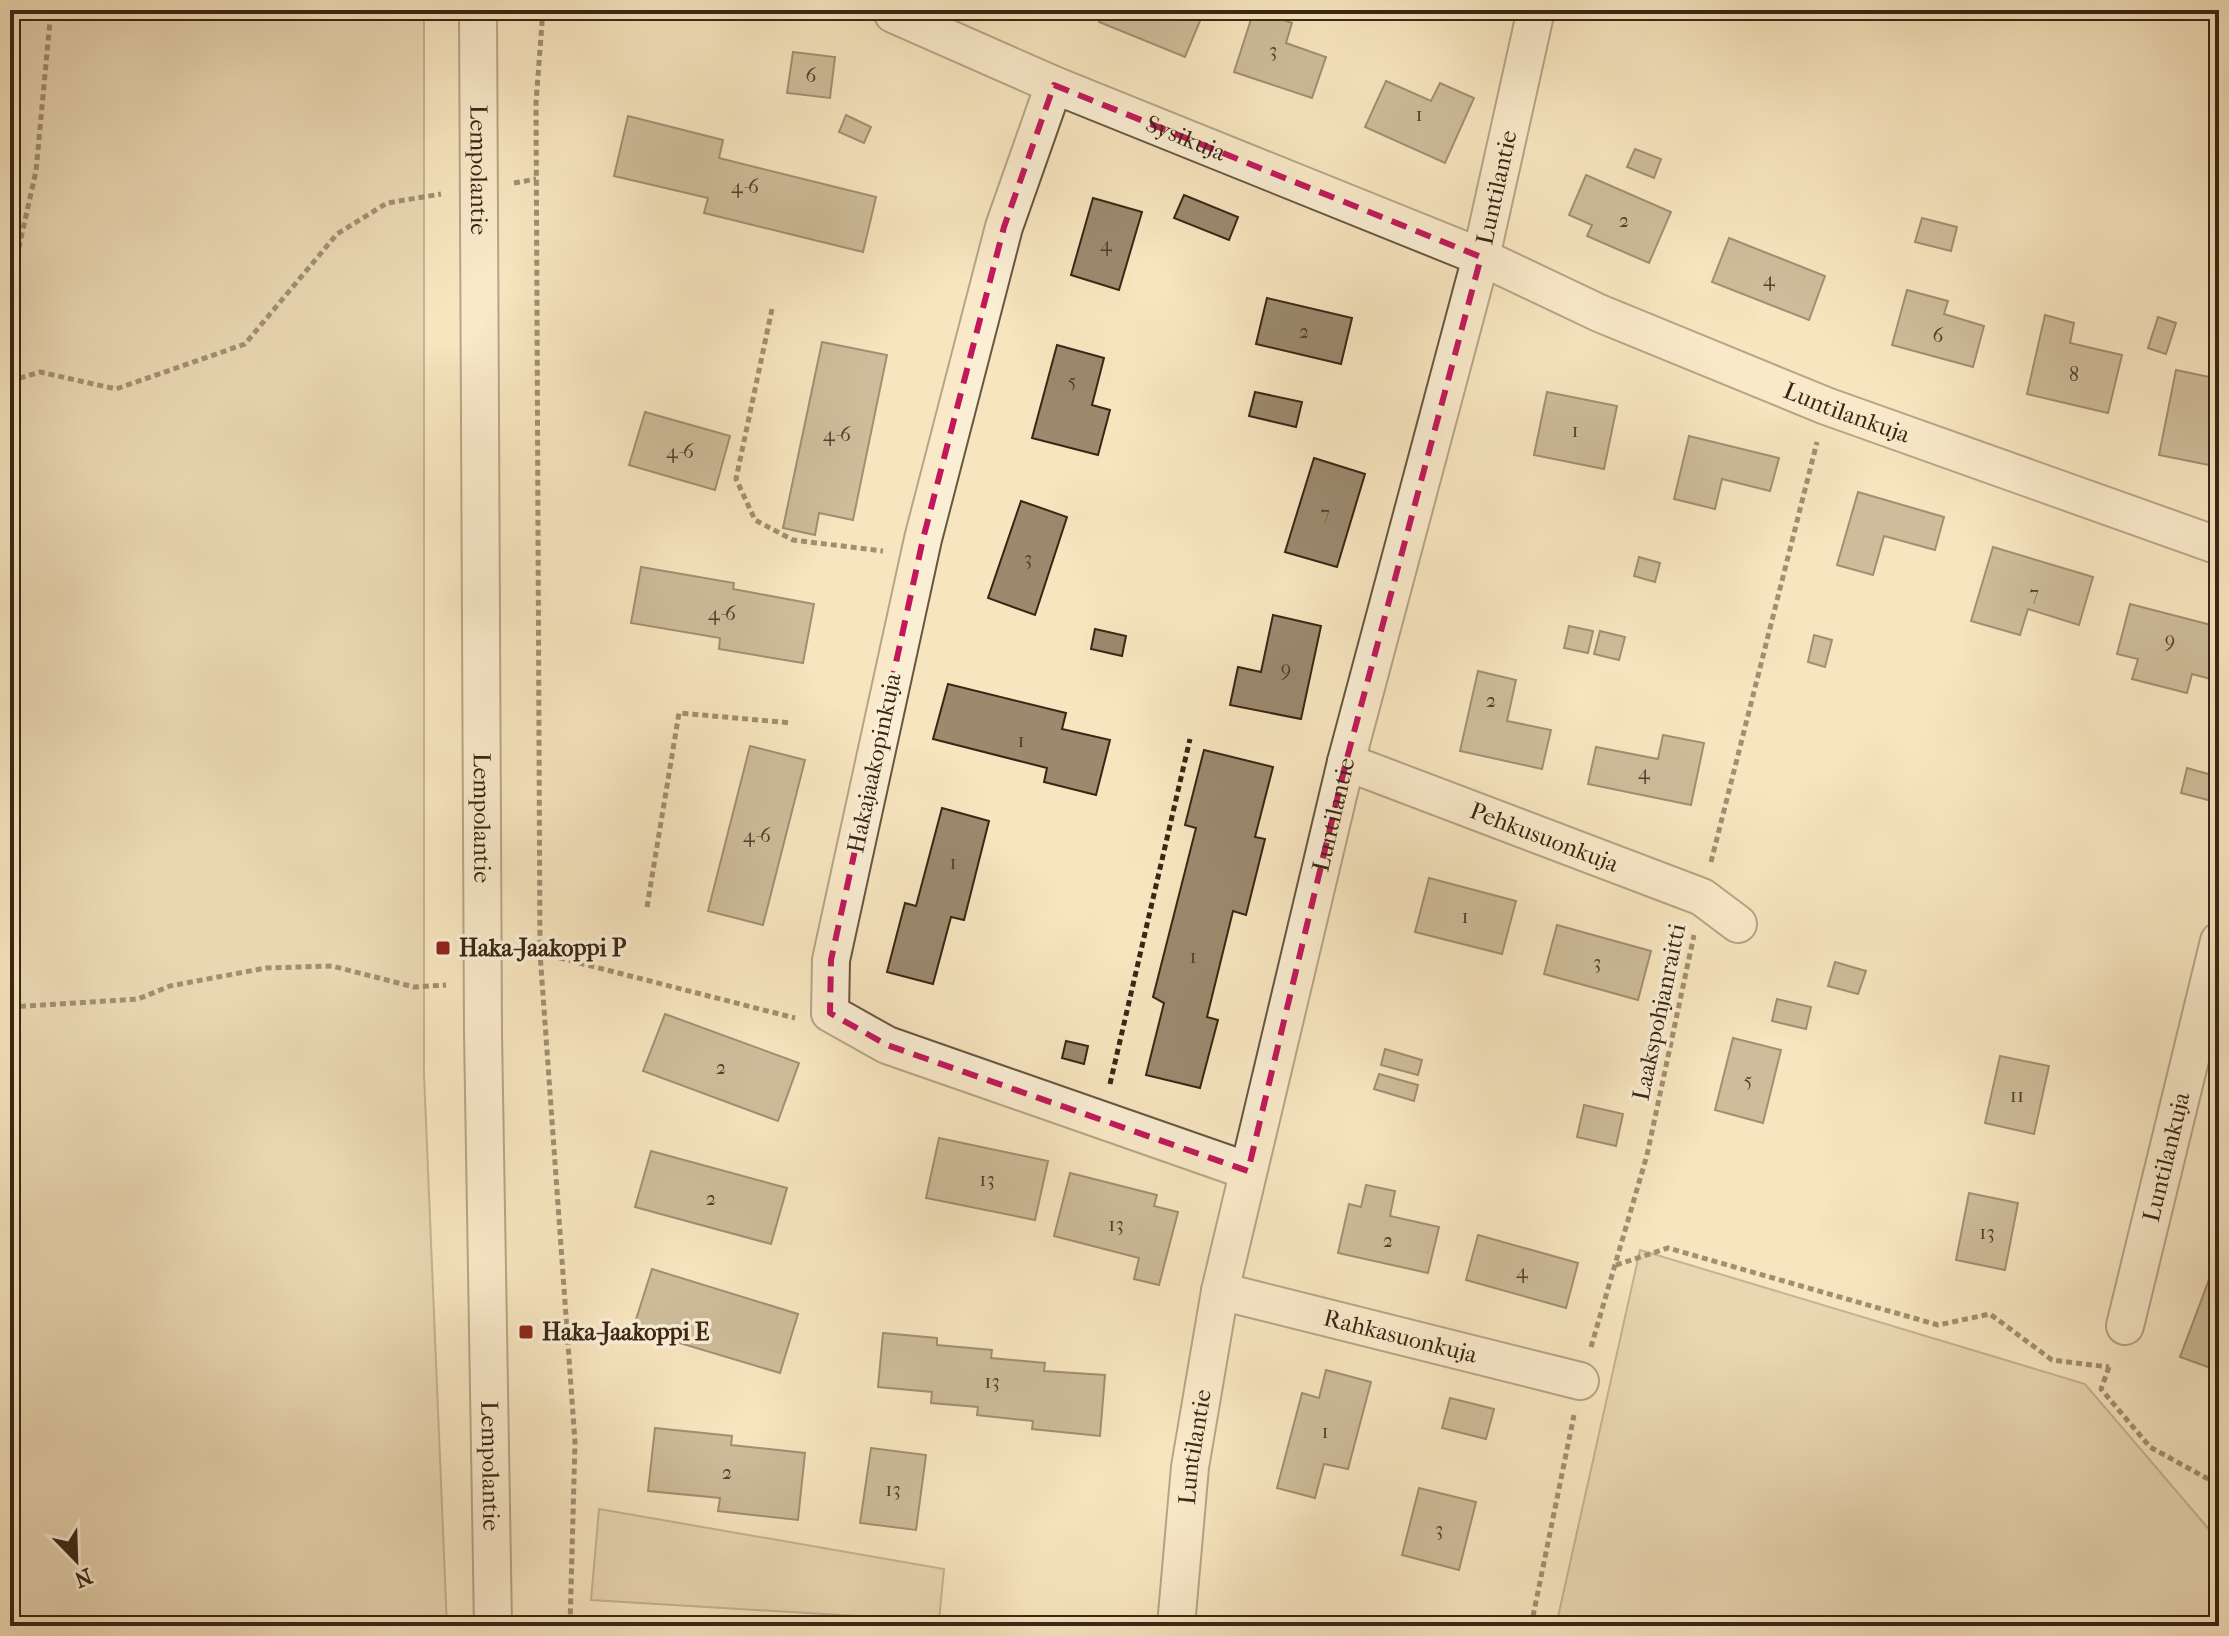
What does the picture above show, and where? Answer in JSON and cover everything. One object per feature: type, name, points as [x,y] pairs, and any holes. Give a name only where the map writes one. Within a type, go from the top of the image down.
[{"type":"street","name":"Lempolantie","points":[[478,10],[483,983],[493,1626]]},
{"type":"street","name":"Luntilantie","points":[[1176,1626],[1190,1467],[1220,1291],[1346,762],[1481,257],[1536,10]]},
{"type":"street","name":"Sysikuja","points":[[893,14],[1054,85],[1481,257]]},
{"type":"street","name":"Hakajaakopinkuja","points":[[830,1013],[831,960],[919,555],[1004,227],[1054,85]]},
{"type":"street","name":"Luntilankuja","points":[[1481,257],[1599,313],[1826,406],[2219,546]]},
{"type":"street","name":"Pehkusuonkuja","points":[[1346,762],[1702,897],[1738,924]]},
{"type":"street","name":"Luntilankuja","points":[[2125,1326],[2219,941]]},
{"type":"street","points":[[830,1013],[887,1045],[1248,1171]]},
{"type":"street","name":"Rahkasuonkuja","points":[[1220,1291],[1580,1381]]},
{"type":"path","points":[[10,287],[36,171],[51,10]]},
{"type":"path","points":[[543,10],[536,102],[540,953],[575,1442],[570,1626]]},
{"type":"path","points":[[10,381],[40,372],[116,389],[245,344],[337,234],[387,203],[536,179]]},
{"type":"path","points":[[772,309],[736,479],[755,520],[793,540],[919,555]]},
{"type":"path","name":"Laakspohjanraitti","points":[[1531,1626],[1580,1381],[1647,1155],[1702,897],[1826,406]]},
{"type":"path","points":[[647,907],[679,713],[792,723]]},
{"type":"path","points":[[1102,1120],[1190,739]]},
{"type":"path","points":[[540,953],[791,1018],[830,1013]]},
{"type":"path","points":[[10,1007],[138,999],[170,986],[266,968],[332,966],[414,987],[483,983]]},
{"type":"path","points":[[1615,1266],[1668,1248],[1938,1325],[1990,1314],[2052,1360],[2109,1367]]},
{"type":"path","points":[[2125,1326],[2101,1389],[2150,1447],[2219,1485]]},
{"type":"highlighted area","points":[[1054,85],[1481,257],[1346,762],[1248,1171],[887,1045],[830,1013],[831,960],[923,539],[1004,227]]},
{"type":"shaded area","points":[[10,10],[424,10],[424,1074],[447,1626],[10,1626]]},
{"type":"shaded area","points":[[1640,1250],[2085,1384],[2219,1541],[2219,1626],[1556,1626]]},
{"type":"shaded area","points":[[599,1509],[944,1569],[939,1621],[591,1600]]},
{"type":"building","points":[[1105,10],[1187,10],[1202,16],[1185,57],[1099,22]]},
{"type":"building","points":[[1254,10],[1292,23],[1286,43],[1326,57],[1312,98],[1234,72]]},
{"type":"building","points":[[793,52],[835,57],[830,98],[787,93]]},
{"type":"building","points":[[1386,81],[1431,101],[1440,83],[1474,98],[1445,163],[1365,127]]},
{"type":"building","points":[[846,115],[871,127],[864,143],[839,132]]},
{"type":"building","points":[[628,116],[723,140],[719,158],[876,197],[863,252],[704,213],[708,198],[614,176]]},
{"type":"building","points":[[1635,149],[1661,159],[1654,178],[1627,167]]},
{"type":"building","points":[[1586,175],[1671,212],[1649,263],[1587,236],[1592,225],[1569,215]]},
{"type":"building","points":[[1184,195],[1238,217],[1229,240],[1174,218]]},
{"type":"building","points":[[1093,198],[1142,212],[1119,290],[1071,275]]},
{"type":"building","points":[[1922,218],[1957,227],[1951,251],[1915,242]]},
{"type":"building","points":[[1729,238],[1825,276],[1809,320],[1712,282]]},
{"type":"building","points":[[1907,290],[1948,301],[1944,314],[1984,326],[1973,367],[1892,345]]},
{"type":"building","points":[[1267,298],[1352,318],[1341,364],[1256,344]]},
{"type":"building","points":[[2045,315],[2074,323],[2070,343],[2122,355],[2108,413],[2027,394]]},
{"type":"building","points":[[2158,317],[2176,323],[2166,354],[2148,348]]},
{"type":"building","points":[[822,342],[887,355],[853,520],[819,513],[815,535],[783,528]]},
{"type":"building","points":[[1057,345],[1104,358],[1092,405],[1110,410],[1098,455],[1032,438]]},
{"type":"building","points":[[2176,370],[2219,379],[2214,423],[2219,424],[2219,467],[2159,455]]},
{"type":"building","points":[[1255,392],[1302,402],[1296,427],[1249,416]]},
{"type":"building","points":[[1547,392],[1617,406],[1604,469],[1534,455]]},
{"type":"building","points":[[645,412],[730,436],[715,490],[629,465]]},
{"type":"building","points":[[1689,436],[1779,458],[1770,491],[1722,479],[1715,509],[1674,499]]},
{"type":"building","points":[[1314,458],[1365,474],[1337,567],[1285,552]]},
{"type":"building","points":[[1858,492],[1944,517],[1935,550],[1884,536],[1873,575],[1837,565]]},
{"type":"building","points":[[1021,501],[1067,517],[1035,615],[988,598]]},
{"type":"building","points":[[1993,547],[2093,577],[2079,625],[2028,609],[2020,635],[1971,621]]},
{"type":"building","points":[[1639,557],[1660,563],[1655,582],[1634,576]]},
{"type":"building","points":[[641,567],[734,583],[733,589],[814,604],[803,663],[719,649],[720,638],[631,623]]},
{"type":"building","points":[[2130,604],[2219,627],[2218,681],[2192,674],[2187,693],[2132,679],[2138,659],[2117,654]]},
{"type":"building","points":[[1273,615],[1321,626],[1301,719],[1230,705],[1238,667],[1261,672]]},
{"type":"building","points":[[1569,626],[1593,631],[1588,653],[1564,648]]},
{"type":"building","points":[[1095,629],[1126,636],[1122,656],[1091,649]]},
{"type":"building","points":[[1600,631],[1625,637],[1619,660],[1594,654]]},
{"type":"building","points":[[1814,635],[1832,640],[1825,667],[1808,662]]},
{"type":"building","points":[[1478,671],[1516,680],[1507,721],[1551,730],[1542,769],[1460,751]]},
{"type":"building","points":[[948,684],[1066,713],[1062,729],[1110,740],[1096,795],[1044,782],[1047,768],[933,739]]},
{"type":"building","points":[[1663,735],[1704,743],[1691,805],[1588,784],[1596,747],[1658,759]]},
{"type":"building","points":[[750,746],[805,760],[763,925],[708,911]]},
{"type":"building","points":[[1204,750],[1273,767],[1255,837],[1265,839],[1246,915],[1233,911],[1207,1017],[1218,1020],[1200,1088],[1146,1075],[1164,1003],[1153,997],[1196,828],[1185,825]]},
{"type":"building","points":[[2187,768],[2219,777],[2212,801],[2181,793]]},
{"type":"building","points":[[942,808],[989,821],[964,920],[951,917],[933,984],[887,972],[905,903],[916,906]]},
{"type":"building","points":[[1429,878],[1516,901],[1502,954],[1415,932]]},
{"type":"building","points":[[1557,925],[1651,951],[1638,1000],[1544,974]]},
{"type":"building","points":[[1835,962],[1866,971],[1858,994],[1828,986]]},
{"type":"building","points":[[1777,999],[1811,1007],[1806,1029],[1772,1021]]},
{"type":"building","points":[[665,1014],[799,1063],[778,1121],[643,1071]]},
{"type":"building","points":[[1733,1038],[1781,1050],[1763,1123],[1715,1110]]},
{"type":"building","points":[[1066,1041],[1088,1046],[1084,1064],[1062,1058]]},
{"type":"building","points":[[1385,1049],[1422,1060],[1418,1075],[1381,1065]]},
{"type":"building","points":[[2000,1056],[2049,1066],[2034,1134],[1985,1123]]},
{"type":"building","points":[[1379,1074],[1418,1085],[1414,1101],[1374,1089]]},
{"type":"building","points":[[1584,1105],[1623,1114],[1616,1146],[1577,1137]]},
{"type":"building","points":[[939,1138],[1048,1161],[1035,1220],[926,1198]]},
{"type":"building","points":[[651,1151],[787,1188],[771,1244],[635,1207]]},
{"type":"building","points":[[1070,1173],[1157,1195],[1154,1206],[1178,1212],[1159,1285],[1134,1279],[1139,1258],[1054,1236]]},
{"type":"building","points":[[1366,1185],[1395,1191],[1390,1216],[1439,1227],[1428,1273],[1338,1253],[1349,1204],[1361,1207]]},
{"type":"building","points":[[1969,1193],[2018,1203],[2005,1270],[1956,1260]]},
{"type":"building","points":[[1478,1235],[1578,1263],[1566,1308],[1466,1280]]},
{"type":"building","points":[[652,1269],[798,1314],[780,1373],[633,1329]]},
{"type":"building","points":[[2213,1269],[2219,1271],[2219,1371],[2180,1357]]},
{"type":"building","points":[[883,1333],[937,1338],[937,1345],[992,1350],[991,1358],[1045,1363],[1044,1371],[1105,1375],[1100,1436],[1032,1429],[1033,1421],[977,1415],[978,1407],[931,1403],[932,1392],[878,1387]]},
{"type":"building","points":[[1326,1370],[1371,1382],[1348,1469],[1324,1464],[1315,1498],[1277,1488],[1302,1393],[1319,1398]]},
{"type":"building","points":[[1450,1398],[1494,1409],[1486,1439],[1442,1428]]},
{"type":"building","points":[[655,1428],[732,1436],[731,1445],[805,1453],[798,1520],[718,1511],[720,1498],[648,1491]]},
{"type":"building","points":[[871,1448],[926,1455],[916,1530],[860,1523]]},
{"type":"building","points":[[1419,1488],[1476,1502],[1459,1570],[1402,1555]]},
{"type":"place","name":"Haka-Jaakoppi P","points":[[443,948]]},
{"type":"place","name":"Haka-Jaakoppi E","points":[[526,1332]]}]
